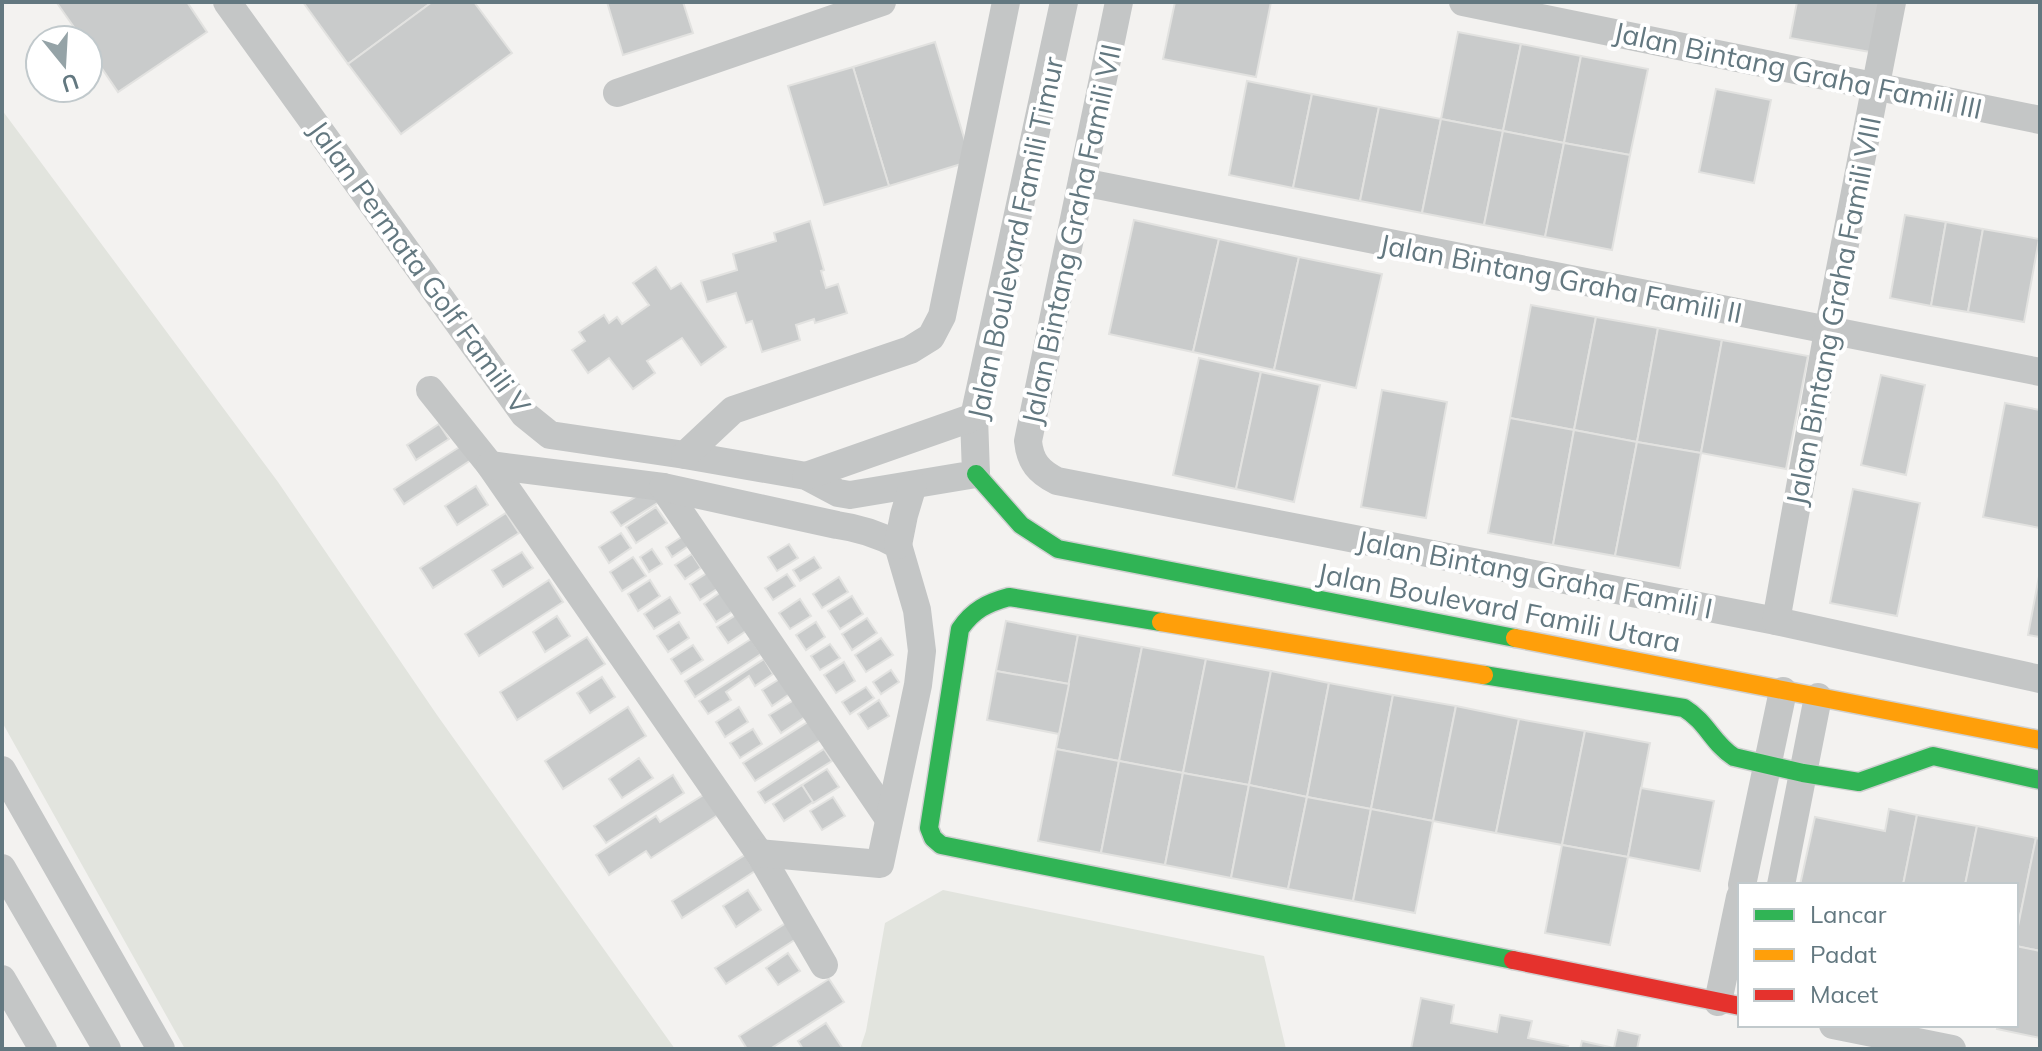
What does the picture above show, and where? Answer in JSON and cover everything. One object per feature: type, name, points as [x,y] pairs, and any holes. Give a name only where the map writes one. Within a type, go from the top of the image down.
[{"type":"street","name":"Jalan Permata Golf Famili V","points":[[227,2],[524,414],[550,435],[806,476],[838,493],[850,495],[976,474]]},
{"type":"street","points":[[617,93],[882,2]]},
{"type":"street","points":[[685,455],[733,410],[910,350],[931,337],[942,316],[1006,2]]},
{"type":"street","name":"Jalan Boulevard Famili Timur","points":[[976,474],[974,417],[1064,2]]},
{"type":"street","name":"Jalan Bintang Graha Famili VII","points":[[1035,465],[1028,441],[1119,2]]},
{"type":"street","name":"Jalan Bintang Graha Famili III","points":[[1463,2],[2040,120]]},
{"type":"street","name":"Jalan Bintang Graha Famili VIII","points":[[1776,621],[1892,2]]},
{"type":"street","name":"Jalan Bintang Graha Famili II","points":[[1082,182],[2040,372]]},
{"type":"street","points":[[430,390],[490,465],[759,853],[824,965]]},
{"type":"street","name":"Jalan Permata Golf Famili V","points":[[806,476],[974,417]]},
{"type":"street","points":[[490,465],[663,487],[856,528],[881,535],[898,545]]},
{"type":"street","name":"Jalan Bintang Graha Famili I","points":[[1035,465],[1044,475],[1057,481],[1776,621],[2040,679]]},
{"type":"street","name":"Jalan Boulevard Famili Utara","points":[[976,474],[1021,525],[1058,549],[2040,740]]},
{"type":"street","points":[[759,853],[880,864],[918,685],[922,651],[917,610],[898,545],[913,485]]},
{"type":"street","points":[[663,487],[889,819]]},
{"type":"street","points":[[1738,916],[1729,1004],[941,845],[933,838],[929,828],[960,629],[968,616],[986,603],[1009,597],[1684,708],[1698,717],[1724,751],[1734,757],[1803,773],[1859,782],[1933,756],[2040,780]]},
{"type":"street","points":[[1742,883],[1783,691]]},
{"type":"street","points":[[1781,883],[1818,697]]},
{"type":"street","points":[[2,770],[161,1049]]},
{"type":"street","points":[[2,868],[107,1049]]},
{"type":"street","points":[[3,983],[43,1049]]},
{"type":"street","points":[[1843,1027],[1952,1049]]},
{"type":"shaded area","points":[[2,110],[278,482],[437,715],[675,1049],[185,1049],[2,722]]},
{"type":"shaded area","points":[[943,890],[1264,956],[1286,1049],[860,1049],[885,923]]},
{"type":"building","points":[[187,2],[207,32],[118,92],[104,71],[104,24],[72,24],[57,3]]},
{"type":"building","points":[[303,2],[432,2],[348,64]]},
{"type":"building","points":[[432,2],[474,2],[512,53],[401,134],[348,64]]},
{"type":"building","points":[[607,2],[683,2],[693,33],[623,55]]},
{"type":"building","points":[[1175,2],[1271,2],[1256,77],[1163,59]]},
{"type":"building","points":[[1797,2],[1886,2],[1876,53],[1790,38]]},
{"type":"building","points":[[1458,32],[1521,44],[1503,131],[1441,119]]},
{"type":"building","points":[[935,42],[971,161],[889,186],[853,67]]},
{"type":"building","points":[[1521,44],[1581,56],[1564,143],[1503,131]]},
{"type":"building","points":[[1581,56],[1648,69],[1630,155],[1564,143]]},
{"type":"building","points":[[853,67],[889,186],[824,205],[788,86]]},
{"type":"building","points":[[1247,81],[1312,94],[1293,188],[1229,175]]},
{"type":"building","points":[[1716,89],[1771,100],[1754,183],[1699,172]]},
{"type":"building","points":[[1312,94],[1379,107],[1360,201],[1293,188]]},
{"type":"building","points":[[1379,107],[1441,119],[1422,213],[1360,201]]},
{"type":"building","points":[[1441,119],[1503,131],[1484,225],[1422,213]]},
{"type":"building","points":[[1503,131],[1564,143],[1545,237],[1484,225]]},
{"type":"building","points":[[1564,143],[1630,155],[1612,250],[1545,237]]},
{"type":"building","points":[[1905,215],[1946,222],[1931,306],[1890,298]]},
{"type":"building","points":[[1134,220],[1219,239],[1193,352],[1109,334]]},
{"type":"building","points":[[810,221],[826,288],[838,284],[847,313],[815,323],[814,319],[796,325],[800,340],[762,352],[752,321],[746,323],[736,293],[707,302],[701,281],[737,270],[733,254],[776,241],[774,233]]},
{"type":"building","points":[[1946,222],[1983,229],[1968,312],[1931,306]]},
{"type":"building","points":[[1983,229],[2039,239],[2024,322],[1968,312]]},
{"type":"building","points":[[1219,239],[1299,257],[1274,370],[1193,352]]},
{"type":"building","points":[[1299,257],[1382,274],[1356,388],[1274,370]]},
{"type":"building","points":[[656,267],[671,289],[681,283],[726,347],[701,365],[682,338],[647,361],[655,373],[633,389],[609,358],[588,373],[572,350],[585,341],[579,332],[604,315],[609,323],[617,317],[622,324],[649,305],[633,283]]},
{"type":"building","points":[[1531,305],[1596,317],[1574,430],[1510,418]]},
{"type":"building","points":[[1596,317],[1658,328],[1637,442],[1574,430]]},
{"type":"building","points":[[1658,328],[1722,340],[1701,453],[1637,442]]},
{"type":"building","points":[[1722,340],[1808,356],[1786,469],[1701,453]]},
{"type":"building","points":[[1199,358],[1261,372],[1236,489],[1173,475]]},
{"type":"building","points":[[1261,372],[1320,385],[1294,502],[1236,489]]},
{"type":"building","points":[[1881,375],[1925,385],[1906,475],[1861,465]]},
{"type":"building","points":[[1382,390],[1447,402],[1426,518],[1361,507]]},
{"type":"building","points":[[2005,403],[2040,410],[2040,528],[1983,517]]},
{"type":"building","points":[[1510,418],[1574,430],[1553,545],[1488,533]]},
{"type":"building","points":[[439,424],[449,439],[416,460],[407,445]]},
{"type":"building","points":[[1574,430],[1637,442],[1615,556],[1553,545]]},
{"type":"building","points":[[1637,442],[1701,453],[1680,568],[1615,556]]},
{"type":"building","points":[[461,446],[471,460],[404,504],[394,489]]},
{"type":"building","points":[[476,486],[488,505],[457,525],[445,506]]},
{"type":"building","points":[[650,488],[659,502],[621,526],[611,512]]},
{"type":"building","points":[[1853,489],[1920,503],[1897,616],[1830,603]]},
{"type":"building","points":[[656,507],[667,523],[636,543],[626,527]]},
{"type":"building","points":[[506,513],[519,533],[433,588],[420,568]]},
{"type":"building","points":[[621,533],[631,548],[609,563],[599,547]]},
{"type":"building","points":[[683,536],[690,545],[672,557],[666,547]]},
{"type":"building","points":[[789,544],[798,558],[777,571],[768,557]]},
{"type":"building","points":[[652,549],[662,564],[649,572],[640,557]]},
{"type":"building","points":[[522,552],[533,568],[503,587],[492,570]]},
{"type":"building","points":[[692,554],[701,568],[685,579],[675,565]]},
{"type":"building","points":[[633,557],[646,576],[622,591],[610,572]]},
{"type":"building","points":[[814,557],[821,568],[800,581],[793,570]]},
{"type":"building","points":[[2040,571],[2040,637],[2028,635]]},
{"type":"building","points":[[707,573],[717,589],[700,600],[690,584]]},
{"type":"building","points":[[787,574],[795,586],[773,600],[765,588]]},
{"type":"building","points":[[839,577],[848,592],[822,608],[813,594]]},
{"type":"building","points":[[549,580],[563,602],[479,656],[465,634]]},
{"type":"building","points":[[650,580],[660,596],[638,611],[628,594]]},
{"type":"building","points":[[721,592],[733,611],[716,622],[704,604]]},
{"type":"building","points":[[852,596],[863,614],[840,629],[828,611]]},
{"type":"building","points":[[670,597],[680,613],[654,629],[644,614]]},
{"type":"building","points":[[800,599],[811,616],[790,629],[779,613]]},
{"type":"building","points":[[736,615],[746,631],[728,643],[717,627]]},
{"type":"building","points":[[557,616],[570,636],[545,652],[533,632]]},
{"type":"building","points":[[867,618],[877,633],[852,650],[842,634]]},
{"type":"building","points":[[1006,621],[1078,635],[1069,684],[996,671]]},
{"type":"building","points":[[679,622],[689,638],[668,652],[657,636]]},
{"type":"building","points":[[816,622],[825,637],[806,650],[796,635]]},
{"type":"building","points":[[1078,635],[1142,647],[1119,761],[1056,749]]},
{"type":"building","points":[[587,637],[605,664],[517,720],[500,692]]},
{"type":"building","points":[[881,638],[893,655],[866,672],[855,655]]},
{"type":"building","points":[[751,639],[761,654],[695,697],[685,681]]},
{"type":"building","points":[[830,644],[840,658],[820,670],[811,656]]},
{"type":"building","points":[[693,645],[703,660],[681,674],[671,659]]},
{"type":"building","points":[[1142,647],[1206,659],[1183,773],[1119,761]]},
{"type":"building","points":[[764,659],[773,674],[755,686],[749,676],[726,692],[731,700],[708,714],[699,701]]},
{"type":"building","points":[[1206,659],[1271,671],[1249,785],[1183,773]]},
{"type":"building","points":[[844,662],[855,681],[836,693],[824,675]]},
{"type":"building","points":[[891,670],[899,682],[881,694],[873,682]]},
{"type":"building","points":[[996,671],[1069,684],[1059,734],[987,720]]},
{"type":"building","points":[[1271,671],[1329,683],[1307,797],[1249,785]]},
{"type":"building","points":[[602,677],[615,697],[590,713],[577,693]]},
{"type":"building","points":[[781,678],[791,693],[772,706],[762,690]]},
{"type":"building","points":[[1329,683],[1393,695],[1371,809],[1307,797]]},
{"type":"building","points":[[866,687],[874,698],[850,714],[842,702]]},
{"type":"building","points":[[1393,695],[1456,706],[1433,821],[1371,809]]},
{"type":"building","points":[[794,700],[805,717],[781,733],[769,715]]},
{"type":"building","points":[[879,700],[889,716],[868,729],[858,714]]},
{"type":"building","points":[[1456,706],[1519,719],[1496,833],[1433,821]]},
{"type":"building","points":[[628,707],[646,736],[563,789],[545,761]]},
{"type":"building","points":[[739,707],[748,722],[725,737],[716,722]]},
{"type":"building","points":[[1519,719],[1585,731],[1562,845],[1496,833]]},
{"type":"building","points":[[811,720],[822,739],[755,781],[743,763]]},
{"type":"building","points":[[753,729],[762,744],[740,758],[730,743]]},
{"type":"building","points":[[1585,731],[1650,743],[1628,857],[1562,845]]},
{"type":"building","points":[[824,749],[832,761],[765,803],[758,792]]},
{"type":"building","points":[[1056,749],[1119,761],[1101,853],[1038,841]]},
{"type":"building","points":[[639,758],[653,778],[622,798],[609,779]]},
{"type":"building","points":[[1119,761],[1183,773],[1165,865],[1101,853]]},
{"type":"building","points":[[827,769],[839,787],[813,803],[802,785]]},
{"type":"building","points":[[1183,773],[1249,785],[1231,878],[1165,865]]},
{"type":"building","points":[[673,775],[684,793],[606,843],[594,826]]},
{"type":"building","points":[[802,785],[813,802],[784,821],[773,804]]},
{"type":"building","points":[[1249,785],[1307,797],[1288,889],[1231,878]]},
{"type":"building","points":[[1641,788],[1714,801],[1700,871],[1628,857]]},
{"type":"building","points":[[705,794],[718,815],[651,858],[646,851],[609,875],[596,855],[656,816],[660,822]]},
{"type":"building","points":[[833,797],[845,816],[822,830],[810,811]]},
{"type":"building","points":[[1307,797],[1371,809],[1353,901],[1288,889]]},
{"type":"building","points":[[1371,809],[1433,821],[1415,913],[1353,901]]},
{"type":"building","points":[[1889,809],[1917,815],[1903,883],[1800,883],[1815,817],[1885,831]]},
{"type":"building","points":[[1917,815],[1977,826],[1965,883],[1903,883]]},
{"type":"building","points":[[1977,826],[2036,838],[2018,926],[2018,883],[1965,883]]},
{"type":"building","points":[[2036,838],[2040,839],[2040,951],[2018,946],[2018,926]]},
{"type":"building","points":[[1562,845],[1628,857],[1610,945],[1545,933]]},
{"type":"building","points":[[745,855],[755,871],[682,918],[672,901]]},
{"type":"building","points":[[748,890],[761,910],[736,927],[723,906]]},
{"type":"building","points":[[786,923],[796,939],[726,984],[715,968]]},
{"type":"building","points":[[2018,946],[2040,951],[2040,1038],[1997,1029],[2018,1027]]},
{"type":"building","points":[[788,953],[800,971],[778,985],[766,968]]},
{"type":"building","points":[[829,979],[844,1002],[770,1049],[747,1049],[739,1036]]},
{"type":"building","points":[[1421,998],[1454,1005],[1451,1023],[1497,1032],[1500,1015],[1532,1021],[1528,1038],[1568,1046],[1567,1049],[1411,1049]]},
{"type":"building","points":[[826,1023],[843,1049],[803,1049],[798,1041]]},
{"type":"building","points":[[1618,1030],[1640,1035],[1637,1049],[1580,1049],[1582,1041],[1614,1048]]},
{"type":"traffic: fast","points":[[976,474],[1021,525],[1058,549],[1515,638]]},
{"type":"traffic: fast","points":[[1161,622],[1009,597],[975,612],[960,629],[929,828],[933,838],[941,845],[1513,960]]},
{"type":"traffic: fast","points":[[1484,675],[1684,708],[1734,757],[1803,773],[1859,782],[1933,756],[2040,780]]},
{"type":"traffic: slow","points":[[1161,622],[1484,675]]},
{"type":"traffic: slow","points":[[1515,638],[2040,740]]},
{"type":"traffic: jam","points":[[1513,960],[1738,1006]]}]
